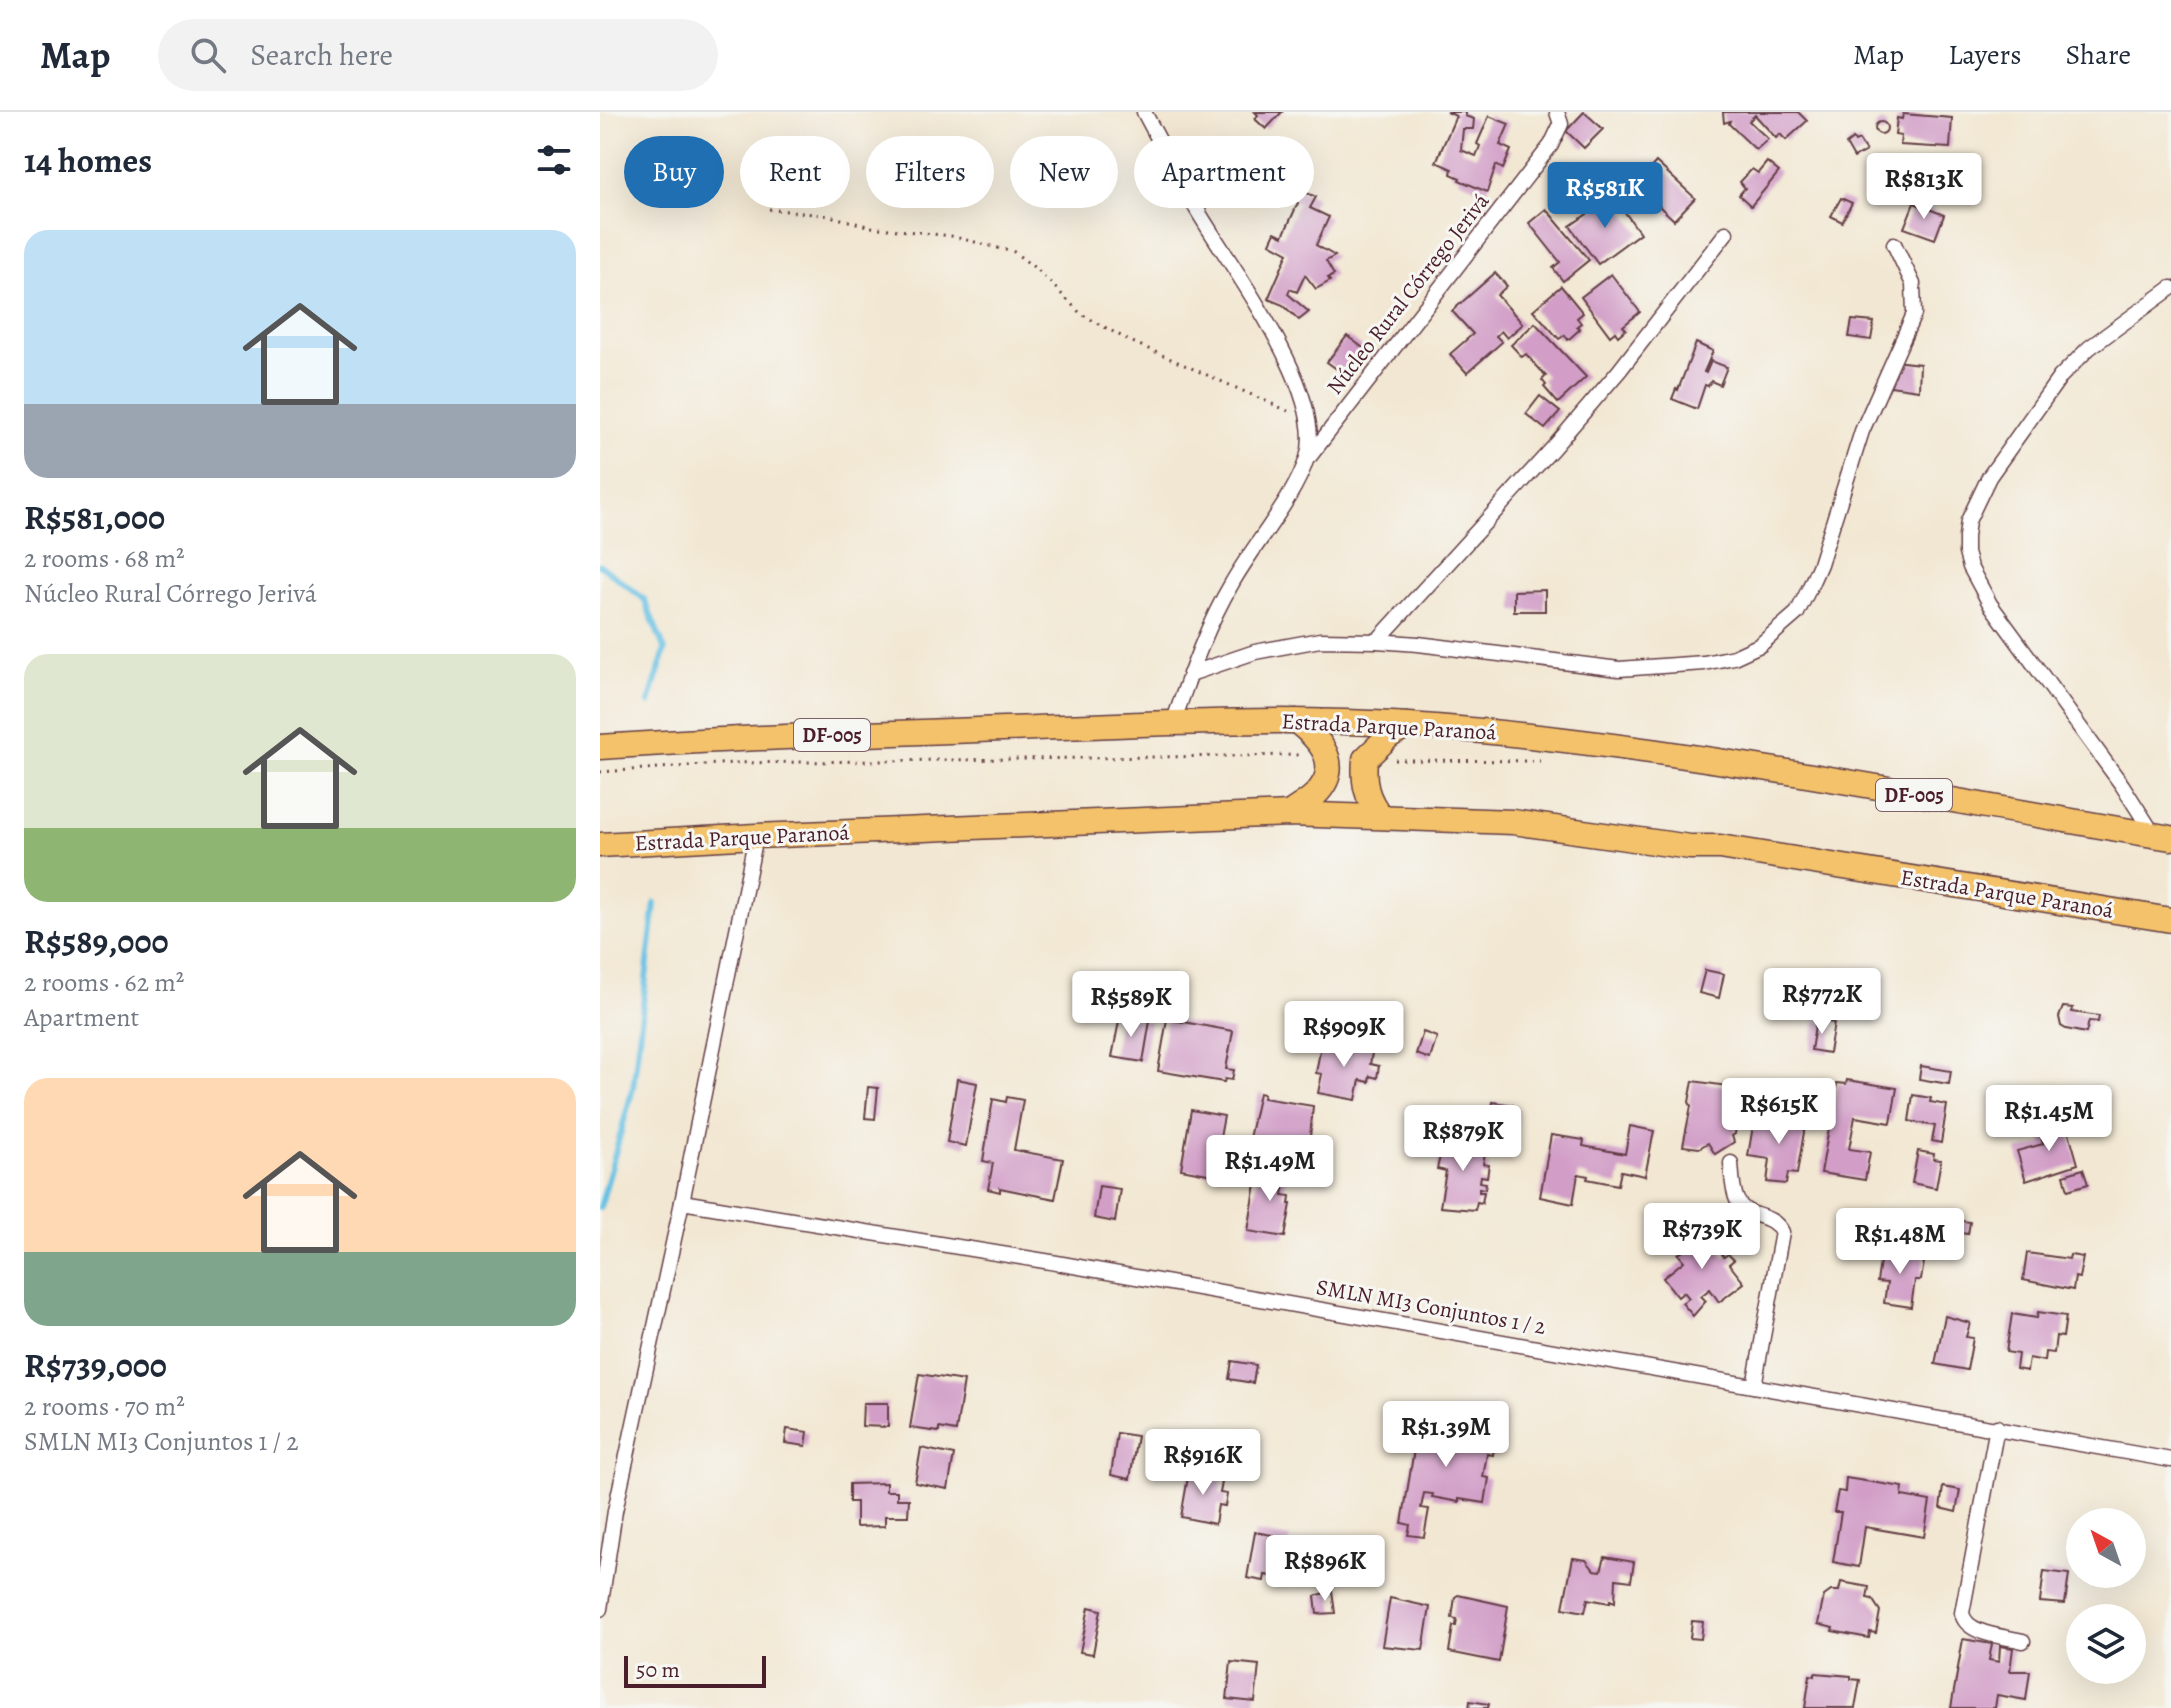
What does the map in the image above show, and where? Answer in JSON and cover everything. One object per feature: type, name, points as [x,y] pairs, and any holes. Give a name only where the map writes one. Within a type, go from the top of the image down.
[{"type":"main road","name":"Estrada Parque Paranoá","points":[[600,747],[734,738],[1173,723],[1296,721],[1407,725],[1561,738],[1657,751],[2162,837]]},
{"type":"main road","points":[[1289,814],[1316,795],[1327,775],[1328,755],[1316,736],[1296,721]]},
{"type":"main road","points":[[1380,816],[1369,802],[1363,781],[1365,759],[1389,736],[1407,725]]},
{"type":"main road","name":"Estrada Parque Paranoá","points":[[600,845],[1289,814],[1513,822],[1690,847],[1720,847],[2171,920]]},
{"type":"street","points":[[1144,112],[1197,210],[1254,299],[1281,349],[1301,392],[1312,439],[1297,481],[1233,581],[1211,622],[1173,723]]},
{"type":"street","name":"Núcleo Rural Córrego Jerivá","points":[[1307,459],[1551,145],[1561,124],[1557,112]]},
{"type":"street","points":[[1377,641],[1572,426],[1619,371],[1726,233]]},
{"type":"street","points":[[1190,674],[1255,652],[1320,640],[1377,641],[1619,669],[1734,657],[1770,638],[1797,613],[1820,564],[1862,431],[1914,314],[1913,284],[1894,244]]},
{"type":"street","points":[[2162,837],[1990,604],[1970,567],[1966,537],[1968,521],[1989,477],[2060,377],[2089,348],[2171,288]]},
{"type":"street","points":[[600,1609],[615,1511],[682,1202],[756,836]]},
{"type":"street","points":[[1731,1163],[1734,1191],[1743,1210],[1775,1222],[1782,1232],[1754,1386]]},
{"type":"street","name":"SMLN MI3 Conjuntos 1 / 2","points":[[682,1202],[1051,1262],[2171,1460]]},
{"type":"street","points":[[1997,1427],[1962,1613],[1963,1621],[1972,1628],[2023,1641]]},
{"type":"path","points":[[769,209],[830,216],[871,227],[951,236],[1014,252],[1039,271],[1081,314],[1157,353],[1310,421]]},
{"type":"building","points":[[1255,112],[1282,112],[1266,129],[1255,119],[1258,115]]},
{"type":"building","points":[[1447,112],[1465,112],[1465,116],[1474,119],[1473,129],[1463,129],[1461,150],[1476,156],[1480,146],[1477,144],[1489,116],[1509,124],[1500,145],[1511,150],[1503,169],[1496,165],[1487,192],[1459,180],[1451,174],[1452,169],[1436,162],[1456,116]]},
{"type":"building","points":[[1584,112],[1603,129],[1584,148],[1566,131]]},
{"type":"building","points":[[1723,112],[1798,112],[1807,121],[1786,140],[1780,134],[1776,138],[1755,115],[1749,121],[1768,139],[1756,150],[1729,124],[1730,121],[1724,123]]},
{"type":"building","points":[[1903,114],[1952,118],[1950,148],[1900,145],[1901,136],[1895,135],[1897,118],[1902,119]]},
{"type":"building","points":[[1876,123],[1886,123],[1886,133],[1876,133]]},
{"type":"building","points":[[1853,139],[1855,142],[1859,140],[1866,151],[1854,158],[1846,144]]},
{"type":"building","points":[[1656,162],[1695,198],[1674,220],[1646,194],[1650,190],[1639,181]]},
{"type":"building","points":[[1767,162],[1779,172],[1751,206],[1739,195],[1745,188],[1740,182],[1752,169],[1758,173]]},
{"type":"building","points":[[1613,196],[1640,233],[1598,264],[1570,226]]},
{"type":"building","points":[[1841,198],[1852,203],[1842,222],[1831,216]]},
{"type":"building","points":[[1914,203],[1944,215],[1935,239],[1904,228]]},
{"type":"building","points":[[1296,208],[1310,208],[1329,217],[1316,245],[1335,256],[1326,261],[1334,275],[1316,289],[1305,275],[1297,292],[1290,289],[1288,294],[1309,312],[1299,320],[1283,305],[1268,299],[1288,253],[1270,243],[1275,232],[1283,236]]},
{"type":"building","points":[[1546,209],[1589,260],[1563,281],[1553,268],[1560,262],[1529,223]]},
{"type":"building","points":[[1495,273],[1507,286],[1497,295],[1523,324],[1507,338],[1501,331],[1496,336],[1502,342],[1467,373],[1450,354],[1473,334],[1452,311]]},
{"type":"building","points":[[1611,274],[1640,312],[1623,326],[1626,329],[1618,336],[1615,332],[1610,336],[1581,297]]},
{"type":"building","points":[[1561,286],[1583,313],[1577,318],[1581,323],[1577,326],[1580,329],[1568,340],[1565,335],[1559,339],[1533,310]]},
{"type":"building","points":[[1852,320],[1874,322],[1871,340],[1849,337]]},
{"type":"building","points":[[1535,323],[1586,377],[1558,403],[1544,387],[1546,385],[1542,380],[1546,376],[1526,354],[1522,357],[1511,345]]},
{"type":"building","points":[[1347,336],[1370,353],[1349,378],[1327,362]]},
{"type":"building","points":[[1696,343],[1713,351],[1704,372],[1711,361],[1727,367],[1720,385],[1711,381],[1708,386],[1705,385],[1697,409],[1672,399]]},
{"type":"building","points":[[1894,361],[1920,364],[1919,390],[1890,386]]},
{"type":"building","points":[[1540,396],[1560,412],[1545,429],[1526,414]]},
{"type":"building","points":[[1545,590],[1545,611],[1514,611],[1514,591]]},
{"type":"building","points":[[1705,970],[1724,974],[1719,998],[1699,993]]},
{"type":"building","points":[[2063,1007],[2073,1008],[2072,1012],[2099,1016],[2098,1022],[2089,1021],[2086,1033],[2066,1029],[2061,1026],[2059,1017]]},
{"type":"building","points":[[1120,1016],[1150,1021],[1143,1062],[1112,1057]]},
{"type":"building","points":[[1167,1019],[1233,1031],[1226,1069],[1234,1070],[1232,1080],[1225,1079],[1224,1082],[1158,1071]]},
{"type":"building","points":[[1816,1020],[1834,1023],[1829,1053],[1811,1050]]},
{"type":"building","points":[[1423,1032],[1437,1037],[1430,1059],[1416,1054]]},
{"type":"building","points":[[1322,1040],[1373,1048],[1370,1064],[1379,1066],[1377,1078],[1370,1076],[1369,1082],[1360,1080],[1356,1100],[1318,1093],[1322,1074],[1316,1073]]},
{"type":"building","points":[[1921,1066],[1951,1071],[1949,1084],[1919,1079]]},
{"type":"building","points":[[957,1079],[977,1083],[966,1146],[947,1142]]},
{"type":"building","points":[[1847,1080],[1897,1088],[1891,1123],[1855,1117],[1849,1149],[1870,1152],[1865,1180],[1821,1173],[1837,1083],[1846,1084]]},
{"type":"building","points":[[1693,1081],[1741,1088],[1735,1134],[1732,1136],[1734,1142],[1715,1154],[1708,1143],[1699,1148],[1683,1146]]},
{"type":"building","points":[[868,1087],[878,1088],[875,1119],[865,1118]]},
{"type":"building","points":[[1259,1093],[1264,1094],[1263,1098],[1313,1106],[1309,1147],[1298,1146],[1297,1155],[1248,1143]]},
{"type":"building","points":[[1913,1095],[1947,1105],[1941,1143],[1932,1141],[1935,1126],[1909,1121]]},
{"type":"building","points":[[1007,1097],[1023,1100],[1014,1150],[1063,1159],[1055,1199],[1000,1188],[1000,1192],[988,1189],[993,1163],[983,1161],[993,1099],[1006,1102]]},
{"type":"building","points":[[1493,1102],[1513,1105],[1512,1111],[1519,1112],[1516,1129],[1506,1127],[1504,1137],[1488,1131]]},
{"type":"building","points":[[1191,1110],[1224,1116],[1213,1175],[1181,1169]]},
{"type":"building","points":[[1795,1112],[1807,1114],[1797,1174],[1788,1173],[1786,1184],[1767,1182],[1770,1159],[1748,1156],[1753,1126],[1760,1127],[1762,1119],[1793,1123]]},
{"type":"building","points":[[2066,1122],[2078,1164],[2026,1181],[2017,1151],[2043,1144],[2039,1130]]},
{"type":"building","points":[[1630,1126],[1654,1131],[1645,1176],[1621,1171],[1618,1185],[1587,1179],[1588,1176],[1578,1174],[1573,1204],[1540,1197],[1551,1135],[1584,1140],[1583,1146],[1625,1154]]},
{"type":"building","points":[[1445,1136],[1487,1143],[1483,1164],[1489,1165],[1487,1177],[1481,1176],[1480,1182],[1486,1183],[1485,1189],[1479,1188],[1479,1192],[1484,1192],[1482,1203],[1477,1202],[1475,1210],[1440,1207],[1446,1171],[1437,1169]]},
{"type":"building","points":[[1918,1151],[1934,1154],[1933,1159],[1941,1160],[1936,1188],[1912,1183]]},
{"type":"building","points":[[1259,1166],[1287,1171],[1283,1195],[1290,1196],[1291,1204],[1285,1237],[1248,1231]]},
{"type":"building","points":[[2083,1169],[2088,1184],[2068,1190],[2064,1175]]},
{"type":"building","points":[[1099,1186],[1120,1189],[1115,1222],[1094,1218]]},
{"type":"building","points":[[1948,1219],[1970,1222],[1968,1234],[1947,1231]]},
{"type":"building","points":[[1703,1225],[1724,1257],[1728,1254],[1734,1260],[1729,1264],[1744,1283],[1719,1302],[1710,1289],[1701,1296],[1706,1301],[1693,1316],[1682,1303],[1689,1298],[1684,1292],[1678,1297],[1663,1278],[1684,1261],[1678,1254],[1682,1252],[1677,1246]]},
{"type":"building","points":[[1882,1249],[1925,1256],[1921,1280],[1915,1280],[1911,1307],[1884,1303],[1887,1283],[1877,1282]]},
{"type":"building","points":[[2027,1253],[2069,1259],[2070,1255],[2083,1257],[2073,1290],[2023,1280]]},
{"type":"building","points":[[2038,1312],[2066,1316],[2063,1337],[2056,1336],[2054,1353],[2045,1352],[2044,1361],[2029,1358],[2027,1371],[2016,1369],[2018,1354],[2006,1352],[2012,1314],[2037,1318]]},
{"type":"building","points":[[1945,1316],[1970,1323],[1966,1337],[1973,1338],[1967,1370],[1935,1364]]},
{"type":"building","points":[[1232,1361],[1256,1365],[1253,1383],[1229,1379]]},
{"type":"building","points":[[919,1374],[964,1381],[956,1431],[910,1428]]},
{"type":"building","points":[[863,1403],[888,1403],[888,1427],[862,1426]]},
{"type":"building","points":[[1419,1419],[1451,1424],[1450,1429],[1464,1431],[1465,1426],[1497,1431],[1493,1455],[1487,1454],[1483,1477],[1489,1478],[1485,1503],[1459,1499],[1459,1502],[1424,1493],[1421,1508],[1429,1509],[1424,1537],[1408,1535],[1410,1525],[1402,1523]]},
{"type":"building","points":[[787,1429],[808,1432],[806,1446],[785,1443]]},
{"type":"building","points":[[1117,1433],[1137,1436],[1130,1479],[1111,1475]]},
{"type":"building","points":[[921,1448],[954,1455],[948,1489],[915,1483]]},
{"type":"building","points":[[1189,1471],[1223,1477],[1220,1493],[1227,1494],[1225,1506],[1218,1505],[1215,1524],[1181,1517]]},
{"type":"building","points":[[1846,1478],[1903,1487],[1902,1496],[1930,1501],[1924,1537],[1865,1527],[1859,1567],[1833,1562],[1841,1512],[1834,1512],[1838,1491],[1845,1492]]},
{"type":"building","points":[[886,1483],[886,1491],[897,1491],[897,1499],[909,1499],[908,1516],[885,1516],[885,1526],[856,1527],[856,1502],[849,1502],[849,1484]]},
{"type":"building","points":[[1943,1487],[1960,1490],[1956,1512],[1940,1508]]},
{"type":"building","points":[[1255,1532],[1290,1538],[1282,1578],[1265,1575],[1264,1581],[1247,1578]]},
{"type":"building","points":[[1605,1557],[1634,1562],[1631,1581],[1616,1579],[1615,1602],[1588,1599],[1585,1612],[1563,1608],[1573,1558],[1586,1560],[1594,1570],[1601,1571]]},
{"type":"building","points":[[2044,1571],[2066,1574],[2065,1604],[2040,1602]]},
{"type":"building","points":[[1841,1582],[1869,1587],[1867,1598],[1872,1599],[1880,1611],[1876,1633],[1870,1632],[1869,1638],[1832,1631],[1833,1628],[1818,1624],[1824,1596],[1831,1591],[1839,1591]]},
{"type":"building","points":[[1332,1591],[1335,1613],[1317,1614],[1315,1596]]},
{"type":"building","points":[[1458,1595],[1508,1606],[1499,1662],[1449,1652],[1453,1626],[1456,1626],[1457,1619],[1452,1618]]},
{"type":"building","points":[[1390,1598],[1430,1607],[1423,1650],[1382,1646]]},
{"type":"building","points":[[1089,1607],[1101,1610],[1093,1654],[1080,1652]]},
{"type":"building","points":[[1692,1621],[1703,1622],[1701,1639],[1690,1638]]},
{"type":"building","points":[[1963,1639],[1992,1644],[1989,1660],[1999,1662],[2000,1646],[2013,1648],[2010,1671],[2030,1671],[2026,1700],[1997,1695],[1995,1708],[1951,1708]]},
{"type":"building","points":[[1231,1662],[1259,1665],[1255,1702],[1227,1699]]},
{"type":"building","points":[[1815,1673],[1851,1676],[1851,1679],[1860,1680],[1855,1708],[1805,1708],[1810,1675],[1815,1676]]},
{"type":"building","points":[[1470,1701],[1489,1704],[1488,1708],[1469,1708]]},
{"type":"waterway","points":[[600,565],[644,599],[665,650],[649,703]]},
{"type":"waterway","points":[[600,1208],[633,1088],[655,903]]}]
